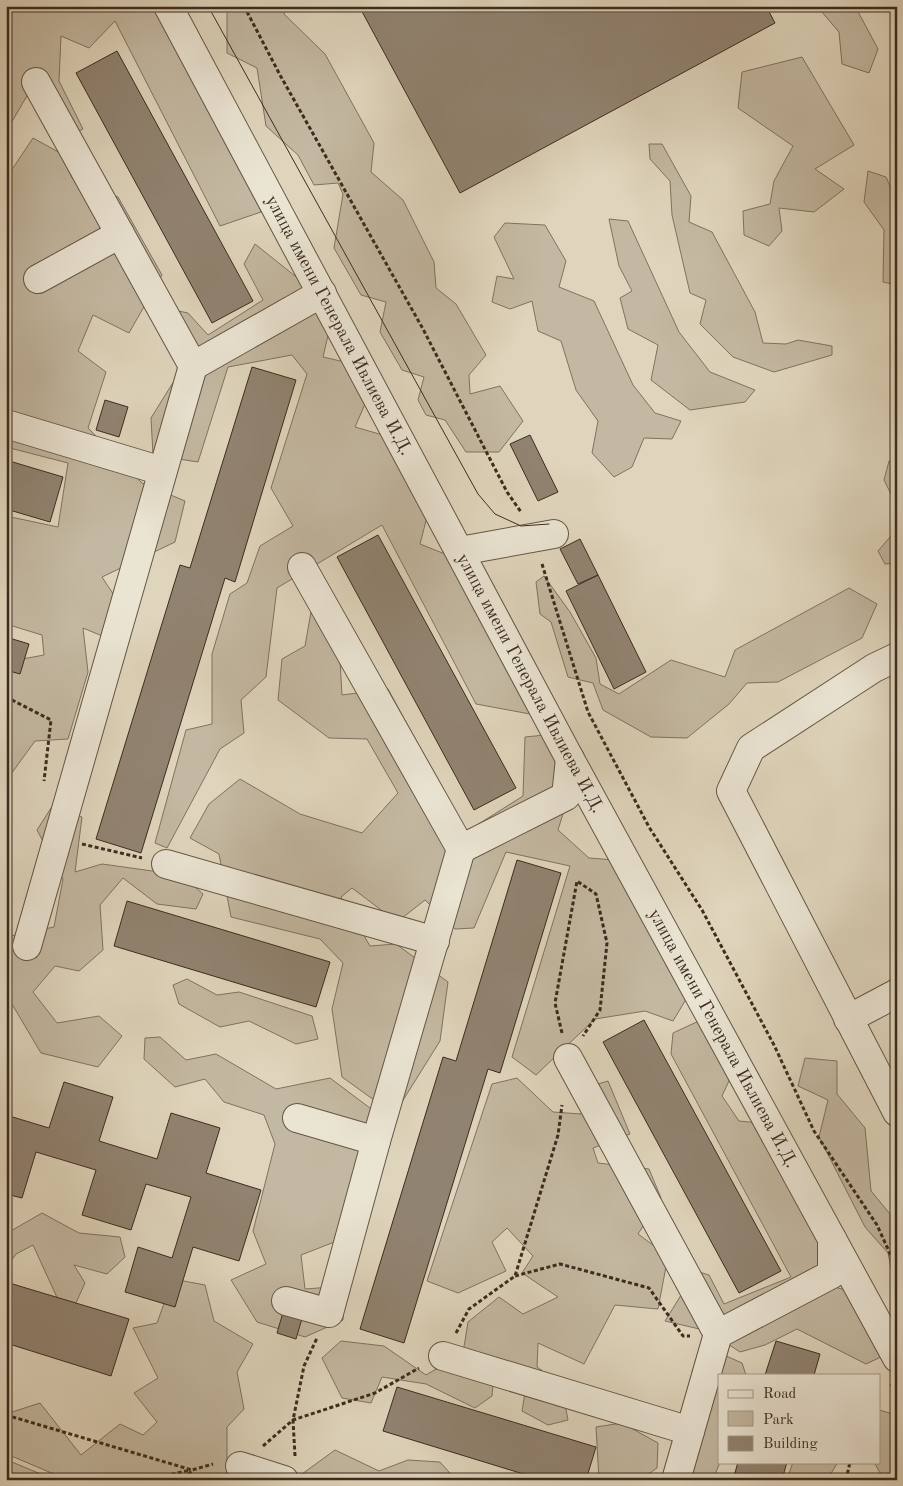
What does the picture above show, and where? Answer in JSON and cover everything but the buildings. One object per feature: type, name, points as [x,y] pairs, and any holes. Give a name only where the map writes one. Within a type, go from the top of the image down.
[{"type":"street","name":"улица имени Генерала Ивлиева И.Д.","points":[[168,6],[570,759],[897,1358]]},
{"type":"street","points":[[27,946],[192,366],[36,82]]},
{"type":"street","points":[[38,279],[120,234]]},
{"type":"street","points":[[192,366],[322,293]]},
{"type":"street","points":[[6,424],[162,471]]},
{"type":"street","points":[[460,551],[544,536]]},
{"type":"street","points":[[286,1301],[328,1312],[461,850],[302,567]]},
{"type":"street","points":[[897,657],[874,668],[750,748],[731,791],[897,1112]]},
{"type":"street","points":[[461,850],[566,796],[570,759]]},
{"type":"street","points":[[166,864],[435,941]]},
{"type":"street","points":[[848,1020],[897,993]]},
{"type":"street","points":[[568,1058],[718,1334],[676,1480]]},
{"type":"street","points":[[297,1118],[376,1141]]},
{"type":"street","points":[[718,1334],[832,1274],[832,1239]]},
{"type":"street","points":[[443,1356],[690,1431]]},
{"type":"street","points":[[230,1464],[290,1470]]},
{"type":"path","points":[[244,6],[423,329],[507,492],[529,525],[544,536],[588,712],[649,827],[702,910],[774,1045],[814,1131],[877,1225],[897,1269]]},
{"type":"path","points":[[6,697],[51,720],[44,782],[66,810]]},
{"type":"path","points":[[58,837],[166,864]]},
{"type":"path","points":[[515,1276],[558,1134],[568,1058],[555,1003],[577,881],[596,894],[607,943],[600,1010],[568,1058]]},
{"type":"path","points":[[146,1480],[230,1464],[293,1420],[375,1393],[443,1356],[469,1309],[515,1276],[560,1264],[649,1288],[683,1336],[718,1334]]},
{"type":"path","points":[[290,1470],[293,1420],[304,1366],[328,1312]]},
{"type":"path","points":[[6,1415],[192,1470]]},
{"type":"path","points":[[846,1480],[850,1464]]},
{"type":"path","points":[[185,1480],[192,1470]]},
{"type":"green space","points":[[9,6],[35,6],[46,11],[56,6],[152,6],[180,26],[245,139],[261,212],[220,226],[115,21],[89,48],[61,36],[59,81],[83,129],[60,141],[28,94],[10,125],[6,124],[6,13]]},
{"type":"green space","points":[[227,6],[285,6],[284,14],[325,54],[374,143],[371,172],[403,200],[434,262],[436,288],[456,304],[486,355],[469,375],[470,394],[500,386],[523,421],[499,452],[466,452],[445,420],[426,415],[418,400],[424,377],[402,370],[380,332],[386,302],[361,295],[334,248],[343,194],[338,183],[314,185],[298,155],[266,126],[257,68],[227,53]]},
{"type":"green space","points":[[825,6],[855,6],[878,49],[869,73],[842,64],[839,32],[821,11]]},
{"type":"green space","points":[[802,57],[854,145],[815,169],[844,189],[814,212],[779,208],[782,231],[769,246],[744,235],[743,211],[770,204],[774,181],[793,146],[738,108],[742,72]]},
{"type":"green space","points":[[33,138],[62,154],[72,178],[118,197],[162,275],[129,333],[93,315],[78,351],[106,372],[88,428],[142,483],[185,501],[175,542],[102,577],[133,624],[119,643],[83,628],[88,672],[68,739],[35,741],[6,781],[6,662],[44,655],[42,635],[6,624],[6,516],[58,527],[68,463],[6,447],[6,175],[9,174]]},
{"type":"green space","points":[[649,144],[662,144],[691,196],[689,222],[712,232],[755,312],[763,343],[786,344],[798,340],[832,346],[832,355],[774,372],[733,357],[700,324],[706,300],[690,293],[672,215],[670,181],[650,159]]},
{"type":"green space","points":[[868,171],[886,177],[897,202],[897,285],[883,282],[884,230],[864,202]]},
{"type":"green space","points":[[609,219],[628,221],[679,332],[710,372],[755,390],[745,402],[690,410],[651,380],[658,345],[628,329],[620,298],[632,291],[619,266]]},
{"type":"green space","points":[[505,223],[545,225],[566,261],[559,287],[594,301],[633,385],[655,413],[681,421],[672,439],[644,438],[632,467],[614,477],[592,453],[598,421],[576,390],[561,341],[538,331],[532,301],[510,309],[492,302],[497,276],[514,279],[494,237]]},
{"type":"green space","points":[[255,244],[300,280],[332,318],[323,357],[362,366],[375,381],[355,427],[407,442],[435,486],[420,544],[460,560],[536,701],[530,714],[476,704],[382,525],[277,588],[266,677],[241,700],[244,733],[220,749],[167,848],[155,843],[186,730],[212,724],[212,654],[230,594],[247,583],[260,546],[293,526],[271,488],[307,374],[292,355],[228,367],[198,462],[153,455],[151,418],[174,381],[205,378],[163,327],[169,309],[188,313],[208,335],[263,300],[244,264]]},
{"type":"green space","points":[[889,461],[897,462],[897,506],[884,480]]},
{"type":"green space","points":[[897,529],[897,563],[885,564],[878,551]]},
{"type":"green space","points":[[544,576],[570,612],[596,658],[600,684],[619,694],[671,660],[725,677],[735,650],[849,588],[877,604],[862,638],[778,682],[747,683],[729,704],[687,738],[651,737],[603,710],[593,683],[568,677],[551,622],[540,614],[536,582]]},
{"type":"green space","points":[[311,612],[339,643],[342,695],[388,689],[428,763],[468,855],[477,825],[523,796],[525,737],[545,735],[573,781],[558,830],[589,858],[614,860],[691,991],[673,1021],[645,1011],[595,1019],[536,1075],[512,1057],[570,866],[506,852],[474,928],[455,929],[425,900],[397,922],[352,888],[341,897],[370,946],[396,944],[448,982],[440,1041],[400,1105],[374,1100],[342,1077],[332,1009],[343,963],[320,939],[231,917],[219,854],[190,838],[209,804],[240,779],[300,814],[362,833],[398,793],[367,739],[329,738],[278,700],[282,659],[305,646]]},
{"type":"green space","points":[[53,805],[82,817],[75,872],[102,864],[181,875],[203,894],[196,909],[157,904],[123,878],[100,905],[103,950],[79,971],[55,966],[33,992],[57,1023],[99,1016],[122,1036],[98,1067],[41,1053],[6,994],[6,937],[54,927],[63,879],[37,830]]},
{"type":"green space","points":[[187,979],[217,995],[239,992],[312,1016],[318,1039],[296,1044],[249,1021],[220,1027],[179,1004],[173,985]]},
{"type":"green space","points":[[703,1019],[734,1070],[722,1096],[739,1121],[778,1125],[828,1255],[832,1286],[867,1297],[883,1356],[866,1364],[797,1329],[765,1345],[740,1352],[708,1331],[665,1321],[696,1271],[709,1275],[724,1304],[791,1277],[671,1054],[673,1033]]},
{"type":"green space","points":[[160,1037],[186,1060],[216,1054],[276,1089],[330,1078],[374,1111],[337,1241],[301,1255],[305,1289],[344,1286],[343,1320],[305,1337],[257,1322],[231,1280],[266,1264],[253,1231],[275,1144],[264,1115],[224,1102],[205,1079],[175,1087],[144,1059],[145,1038]]},
{"type":"green space","points":[[805,1058],[837,1061],[837,1094],[865,1128],[871,1191],[890,1214],[890,1244],[897,1247],[897,1289],[895,1288],[888,1253],[865,1227],[819,1137],[828,1100],[798,1086]]},
{"type":"green space","points":[[517,1078],[553,1112],[581,1114],[591,1086],[608,1081],[630,1134],[593,1148],[598,1163],[649,1169],[661,1198],[638,1234],[668,1256],[658,1309],[615,1305],[584,1364],[538,1343],[537,1367],[561,1384],[568,1420],[548,1425],[522,1411],[528,1375],[495,1359],[492,1396],[475,1408],[426,1384],[382,1377],[371,1403],[342,1398],[322,1358],[341,1341],[384,1346],[426,1375],[463,1353],[468,1322],[499,1297],[523,1314],[558,1297],[522,1273],[533,1256],[507,1228],[492,1242],[506,1271],[458,1293],[427,1281],[492,1084]]},
{"type":"green space","points":[[42,1213],[79,1233],[120,1237],[125,1257],[107,1274],[74,1265],[85,1283],[75,1305],[60,1304],[33,1245],[16,1254],[6,1268],[6,1229],[9,1232]]},
{"type":"green space","points":[[173,1279],[205,1285],[214,1321],[253,1344],[237,1372],[244,1409],[227,1427],[227,1475],[213,1480],[63,1480],[63,1478],[14,1457],[6,1459],[6,1414],[40,1403],[81,1455],[120,1424],[143,1435],[157,1422],[134,1393],[158,1378],[133,1328],[157,1323]]},
{"type":"green space","points":[[706,1347],[742,1363],[746,1374],[718,1374],[719,1464],[713,1480],[690,1480],[706,1413],[692,1371]]},
{"type":"green space","points":[[880,1410],[897,1415],[895,1449],[897,1480],[884,1480],[875,1464],[880,1464]]},
{"type":"green space","points":[[622,1423],[658,1443],[657,1468],[640,1480],[599,1480],[596,1427]]},
{"type":"green space","points":[[335,1450],[379,1471],[408,1460],[440,1462],[456,1480],[245,1480],[302,1474]]},
{"type":"green space","points":[[12,1462],[55,1480],[6,1480],[6,1469]]},
{"type":"green space","points":[[792,1464],[837,1464],[827,1480],[787,1480]]},
{"type":"tram line","points":[[208,6],[478,494],[495,514],[521,526],[549,524]]}]
